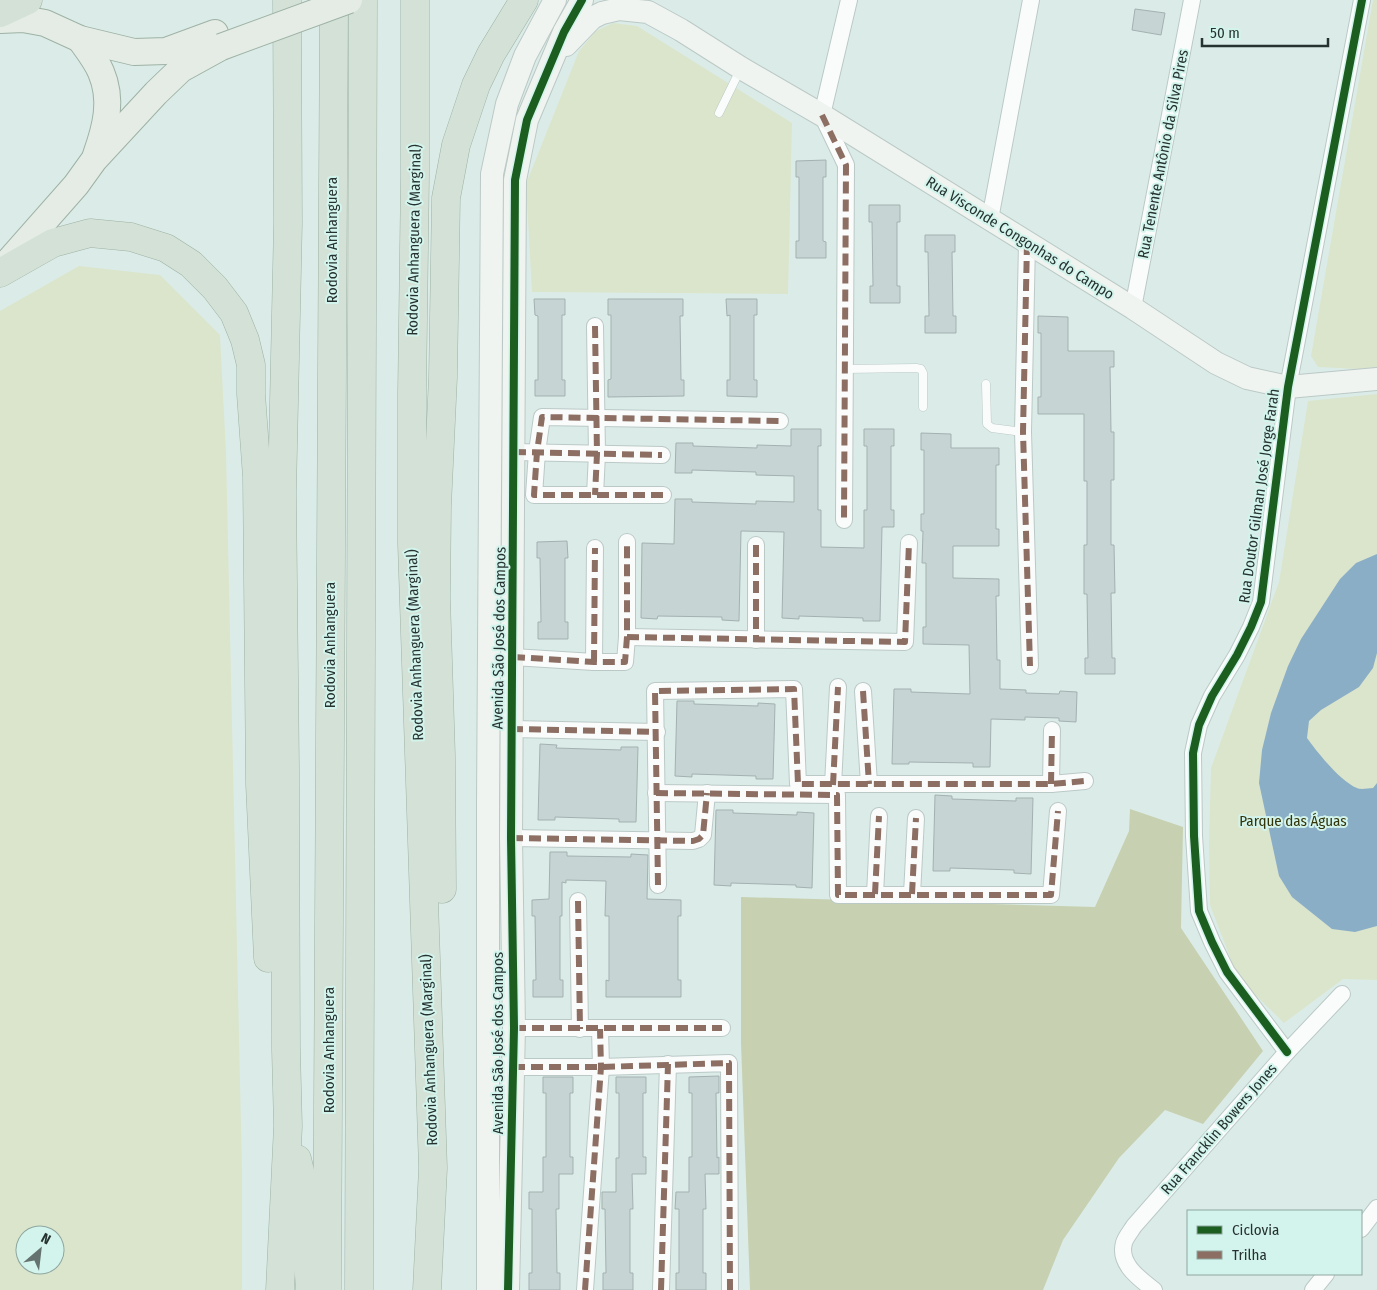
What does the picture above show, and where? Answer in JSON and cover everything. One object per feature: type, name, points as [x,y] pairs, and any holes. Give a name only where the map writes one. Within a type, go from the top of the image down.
[{"type":"highway","points":[[0,13],[28,0]]},
{"type":"highway","points":[[280,1290],[288,1126],[282,492],[288,223],[288,0]]},
{"type":"highway","name":"Rodovia Anhanguera","points":[[327,1290],[334,0]]},
{"type":"highway","name":"Rodovia Anhanguera","points":[[359,1290],[363,0]]},
{"type":"highway","name":"Rodovia Anhanguera (Marginal)","points":[[415,0],[412,544],[433,1168],[427,1290]]},
{"type":"highway","points":[[433,1168],[444,1045],[442,756],[436,589],[437,506],[443,377],[446,198],[456,145],[476,85],[490,54],[524,0]]},
{"type":"highway","points":[[0,272],[53,243],[90,233],[130,237],[166,248],[191,264],[215,288],[234,313],[245,340],[251,365],[251,394],[257,477],[260,774],[270,997],[286,1050]]},
{"type":"highway","points":[[288,1126],[303,1184],[310,1290]]},
{"type":"main road","points":[[0,272],[76,185],[94,160],[181,69],[218,40],[304,0]]},
{"type":"main road","points":[[0,20],[23,19],[45,23],[80,38],[134,52],[166,51],[218,40],[349,0]]},
{"type":"main road","points":[[80,38],[100,71],[107,92],[108,111],[103,135],[94,160]]},
{"type":"street","name":"Avenida São José dos Campos","points":[[488,1290],[488,794],[492,174],[507,104],[525,56],[554,0]]},
{"type":"street","name":"Avenida São José dos Campos","points":[[508,1290],[514,1028],[511,729],[515,180],[527,120],[549,64],[582,0]]},
{"type":"street","name":"Rua Visconde Congonhas do Campo","points":[[659,0],[681,30]]},
{"type":"street","points":[[844,520],[846,165],[822,115],[849,0]]},
{"type":"street","points":[[990,218],[1031,0]]},
{"type":"street","name":"Rua Tenente Antônio da Silva Pires","points":[[1133,308],[1192,0]]},
{"type":"street","name":"Rua Doutor Gilman José Jorge Farah","points":[[1286,1052],[1227,972],[1212,942],[1200,911],[1194,836],[1192,753],[1199,725],[1212,696],[1237,655],[1261,602],[1288,387],[1362,0]]},
{"type":"street","name":"Rua Visconde Congonhas do Campo","points":[[549,64],[592,18],[618,9],[648,12],[681,30],[990,218],[1216,363],[1247,378],[1288,387],[1377,379]]},
{"type":"street","points":[[1027,243],[1023,432],[1030,666]]},
{"type":"street","points":[[595,326],[597,454],[595,495]]},
{"type":"street","points":[[663,495],[534,495],[542,417],[780,421]]},
{"type":"street","points":[[514,452],[662,456]]},
{"type":"street","points":[[513,657],[625,662],[627,542]]},
{"type":"street","points":[[626,636],[905,642],[909,543]]},
{"type":"street","points":[[756,545],[756,640]]},
{"type":"street","points":[[594,662],[595,548]]},
{"type":"street","points":[[833,785],[838,687]]},
{"type":"street","points":[[658,885],[655,691],[794,689],[798,784],[1051,784],[1085,781]]},
{"type":"street","points":[[863,691],[869,784]]},
{"type":"street","points":[[511,729],[657,732]]},
{"type":"street","points":[[1051,784],[1052,730]]},
{"type":"street","points":[[656,792],[836,795],[838,895],[1051,895],[1058,811]]},
{"type":"street","points":[[511,838],[694,841],[702,835],[707,793]]},
{"type":"street","points":[[875,894],[879,816]]},
{"type":"street","points":[[912,894],[916,818]]},
{"type":"street","points":[[578,901],[580,1029]]},
{"type":"street","name":"Rua Francklin Bowers Jones","points":[[1154,1290],[1133,1274],[1124,1258],[1123,1243],[1134,1226],[1286,1052],[1342,994]]},
{"type":"street","points":[[514,1028],[722,1028]]},
{"type":"street","points":[[585,1290],[601,1067],[600,1029]]},
{"type":"street","points":[[513,1067],[601,1067],[729,1063],[730,1290]]},
{"type":"street","points":[[661,1290],[668,1064]]},
{"type":"street","points":[[1362,1228],[1377,1208]]},
{"type":"street","points":[[1313,1290],[1325,1275]]},
{"type":"lane","points":[[719,113],[741,68]]},
{"type":"lane","points":[[845,369],[916,368],[921,370],[923,372],[923,407]]},
{"type":"lane","points":[[986,384],[987,424],[992,428],[1023,432]]},
{"type":"green space","points":[[1373,0],[1377,0],[1377,367],[1358,369],[1318,367],[1311,356]]},
{"type":"green space","points":[[613,23],[637,26],[792,123],[788,294],[532,292],[526,184],[579,51],[596,31]]},
{"type":"green space","points":[[79,266],[160,275],[220,335],[226,453],[242,1171],[242,1290],[0,1290],[0,311]]},
{"type":"green space","name":"Parque das Águas","points":[[1377,394],[1377,980],[1343,979],[1284,1023],[1238,978],[1210,905],[1211,768],[1279,582],[1308,401]]},
{"type":"green space","points":[[1130,809],[1183,827],[1181,928],[1263,1051],[1203,1124],[1165,1110],[1119,1158],[1063,1240],[1043,1290],[750,1290],[741,1043],[741,897],[1095,907],[1129,831]]},
{"type":"water","points":[[1377,554],[1377,653],[1373,668],[1359,687],[1321,710],[1309,721],[1307,738],[1330,766],[1351,785],[1359,789],[1365,789],[1373,788],[1377,783],[1377,926],[1355,932],[1332,929],[1292,897],[1279,876],[1259,783],[1262,750],[1271,713],[1288,666],[1301,639],[1340,579],[1356,563]]},
{"type":"building","points":[[1135,9],[1165,13],[1161,35],[1132,30]]},
{"type":"building","points":[[826,160],[826,177],[823,177],[823,241],[826,242],[826,258],[796,258],[796,241],[799,241],[799,177],[796,177],[796,161]]},
{"type":"building","points":[[869,205],[900,205],[900,222],[897,222],[897,286],[900,286],[900,303],[870,303],[870,286],[873,286],[872,222],[869,222]]},
{"type":"building","points":[[925,235],[955,235],[955,252],[952,252],[953,316],[956,316],[956,333],[925,333],[925,316],[929,316],[928,252],[925,252]]},
{"type":"building","points":[[534,299],[565,299],[565,315],[562,315],[562,380],[565,380],[565,396],[535,396],[535,380],[538,380],[538,316],[535,315]]},
{"type":"building","points":[[608,299],[683,299],[683,316],[680,316],[681,380],[684,380],[684,396],[608,397],[608,380],[611,379],[611,315],[608,315]]},
{"type":"building","points":[[726,299],[757,299],[757,315],[754,315],[754,380],[757,380],[757,397],[727,396],[727,380],[730,380],[730,315],[727,316]]},
{"type":"building","points":[[1038,316],[1068,317],[1068,351],[1114,351],[1114,367],[1110,367],[1111,432],[1114,432],[1114,480],[1111,480],[1111,545],[1114,545],[1115,593],[1111,593],[1112,658],[1115,658],[1115,674],[1085,674],[1085,658],[1088,658],[1087,594],[1084,594],[1084,545],[1087,545],[1087,481],[1084,481],[1084,414],[1038,414],[1038,397],[1041,397],[1041,333],[1038,333]]},
{"type":"building","points":[[791,429],[821,429],[821,446],[818,446],[818,510],[821,510],[821,547],[864,548],[864,510],[867,510],[867,446],[864,446],[864,429],[894,429],[894,446],[891,446],[891,510],[894,510],[894,527],[882,527],[880,621],[863,621],[863,618],[799,616],[799,619],[782,618],[784,532],[741,531],[739,621],[722,620],[722,617],[658,616],[657,619],[641,618],[642,543],[674,544],[675,499],[692,499],[692,502],[756,504],[756,501],[794,502],[794,476],[756,475],[756,472],[692,470],[692,473],[675,473],[676,443],[693,443],[693,446],[757,448],[757,445],[791,446]]},
{"type":"building","points":[[921,433],[951,434],[951,448],[999,448],[999,465],[996,465],[996,529],[999,529],[999,546],[953,546],[953,578],[999,579],[999,596],[996,596],[997,660],[1000,660],[1000,689],[1026,690],[1026,693],[1059,694],[1060,691],[1077,692],[1076,722],[1059,721],[1059,718],[991,719],[990,767],[973,767],[973,763],[909,762],[909,764],[892,764],[894,689],[911,689],[911,692],[970,694],[969,645],[923,644],[923,627],[926,627],[926,563],[922,563],[923,531],[921,531],[921,514],[924,514],[924,450],[921,450]]},
{"type":"building","points":[[567,541],[568,558],[565,558],[565,622],[568,622],[568,639],[538,639],[538,622],[541,622],[540,558],[537,558],[537,542]]},
{"type":"building","points":[[677,701],[694,701],[694,704],[758,706],[758,703],[775,704],[773,779],[756,779],[756,776],[692,774],[692,777],[675,776]]},
{"type":"building","points":[[540,744],[557,745],[556,748],[621,750],[621,747],[638,747],[636,822],[619,822],[619,819],[555,817],[555,820],[538,820]]},
{"type":"building","points":[[935,795],[952,796],[952,799],[1016,801],[1016,798],[1033,798],[1031,874],[1014,873],[1014,870],[950,868],[950,871],[933,871]]},
{"type":"building","points":[[716,810],[733,810],[733,813],[797,815],[797,812],[814,813],[812,888],[796,887],[796,885],[731,883],[731,886],[714,885]]},
{"type":"building","points":[[550,852],[567,852],[567,856],[631,857],[631,854],[648,855],[647,899],[681,900],[681,916],[678,916],[678,980],[681,980],[681,997],[606,997],[606,980],[609,981],[609,916],[605,916],[606,881],[566,880],[566,883],[562,882],[562,916],[560,916],[560,980],[563,980],[563,997],[533,997],[533,980],[536,980],[535,916],[532,916],[532,900],[549,899]]},
{"type":"building","points":[[719,1076],[719,1093],[716,1093],[719,1174],[705,1174],[706,1209],[703,1209],[703,1273],[706,1273],[706,1290],[676,1290],[676,1273],[679,1273],[679,1209],[675,1209],[676,1192],[689,1192],[689,1157],[692,1157],[692,1093],[689,1093],[689,1077]]},
{"type":"building","points":[[543,1077],[573,1077],[573,1093],[570,1093],[570,1157],[573,1157],[573,1174],[559,1174],[559,1209],[556,1209],[557,1273],[560,1273],[560,1290],[529,1290],[529,1273],[532,1273],[532,1209],[529,1209],[529,1192],[543,1192],[543,1157],[546,1157],[546,1093],[543,1093]]},
{"type":"building","points":[[616,1077],[646,1077],[646,1093],[643,1093],[643,1157],[646,1157],[646,1174],[632,1174],[633,1209],[630,1209],[630,1273],[633,1273],[633,1290],[603,1290],[603,1273],[606,1273],[605,1209],[602,1209],[602,1192],[616,1192],[616,1158],[619,1158],[619,1093],[616,1093]]},
{"type":"marked path","points":[[822,115],[846,165],[844,520]]},
{"type":"marked path","points":[[1027,243],[1023,432],[1030,666]]},
{"type":"marked path","points":[[595,326],[597,454],[595,495]]},
{"type":"marked path","points":[[663,495],[534,495],[542,417],[780,421]]},
{"type":"marked path","points":[[514,452],[662,455]]},
{"type":"marked path","points":[[513,657],[625,662],[627,637],[627,542]]},
{"type":"marked path","points":[[627,637],[905,642],[909,543]]},
{"type":"marked path","points":[[756,545],[756,640]]},
{"type":"marked path","points":[[594,662],[595,548]]},
{"type":"marked path","points":[[833,785],[838,687]]},
{"type":"marked path","points":[[658,885],[655,691],[794,689],[798,784],[1051,784],[1085,781]]},
{"type":"marked path","points":[[863,691],[869,784]]},
{"type":"marked path","points":[[511,729],[657,732]]},
{"type":"marked path","points":[[1051,784],[1052,730]]},
{"type":"marked path","points":[[656,793],[837,795],[838,895],[1051,895],[1058,811]]},
{"type":"marked path","points":[[511,838],[693,841],[703,835],[707,793]]},
{"type":"marked path","points":[[875,894],[879,816]]},
{"type":"marked path","points":[[912,894],[916,818]]},
{"type":"marked path","points":[[578,901],[580,1029]]},
{"type":"marked path","points":[[514,1028],[722,1028]]},
{"type":"marked path","points":[[585,1290],[601,1067],[600,1029]]},
{"type":"marked path","points":[[513,1067],[601,1067],[729,1063],[730,1290]]},
{"type":"marked path","points":[[661,1290],[668,1064]]},
{"type":"cycle path","points":[[508,1290],[514,1028],[511,838],[515,180],[527,120],[564,32],[582,0]]},
{"type":"cycle path","points":[[1287,1052],[1227,972],[1199,911],[1194,836],[1193,753],[1199,725],[1212,696],[1237,655],[1261,602],[1288,387],[1362,0]]}]
